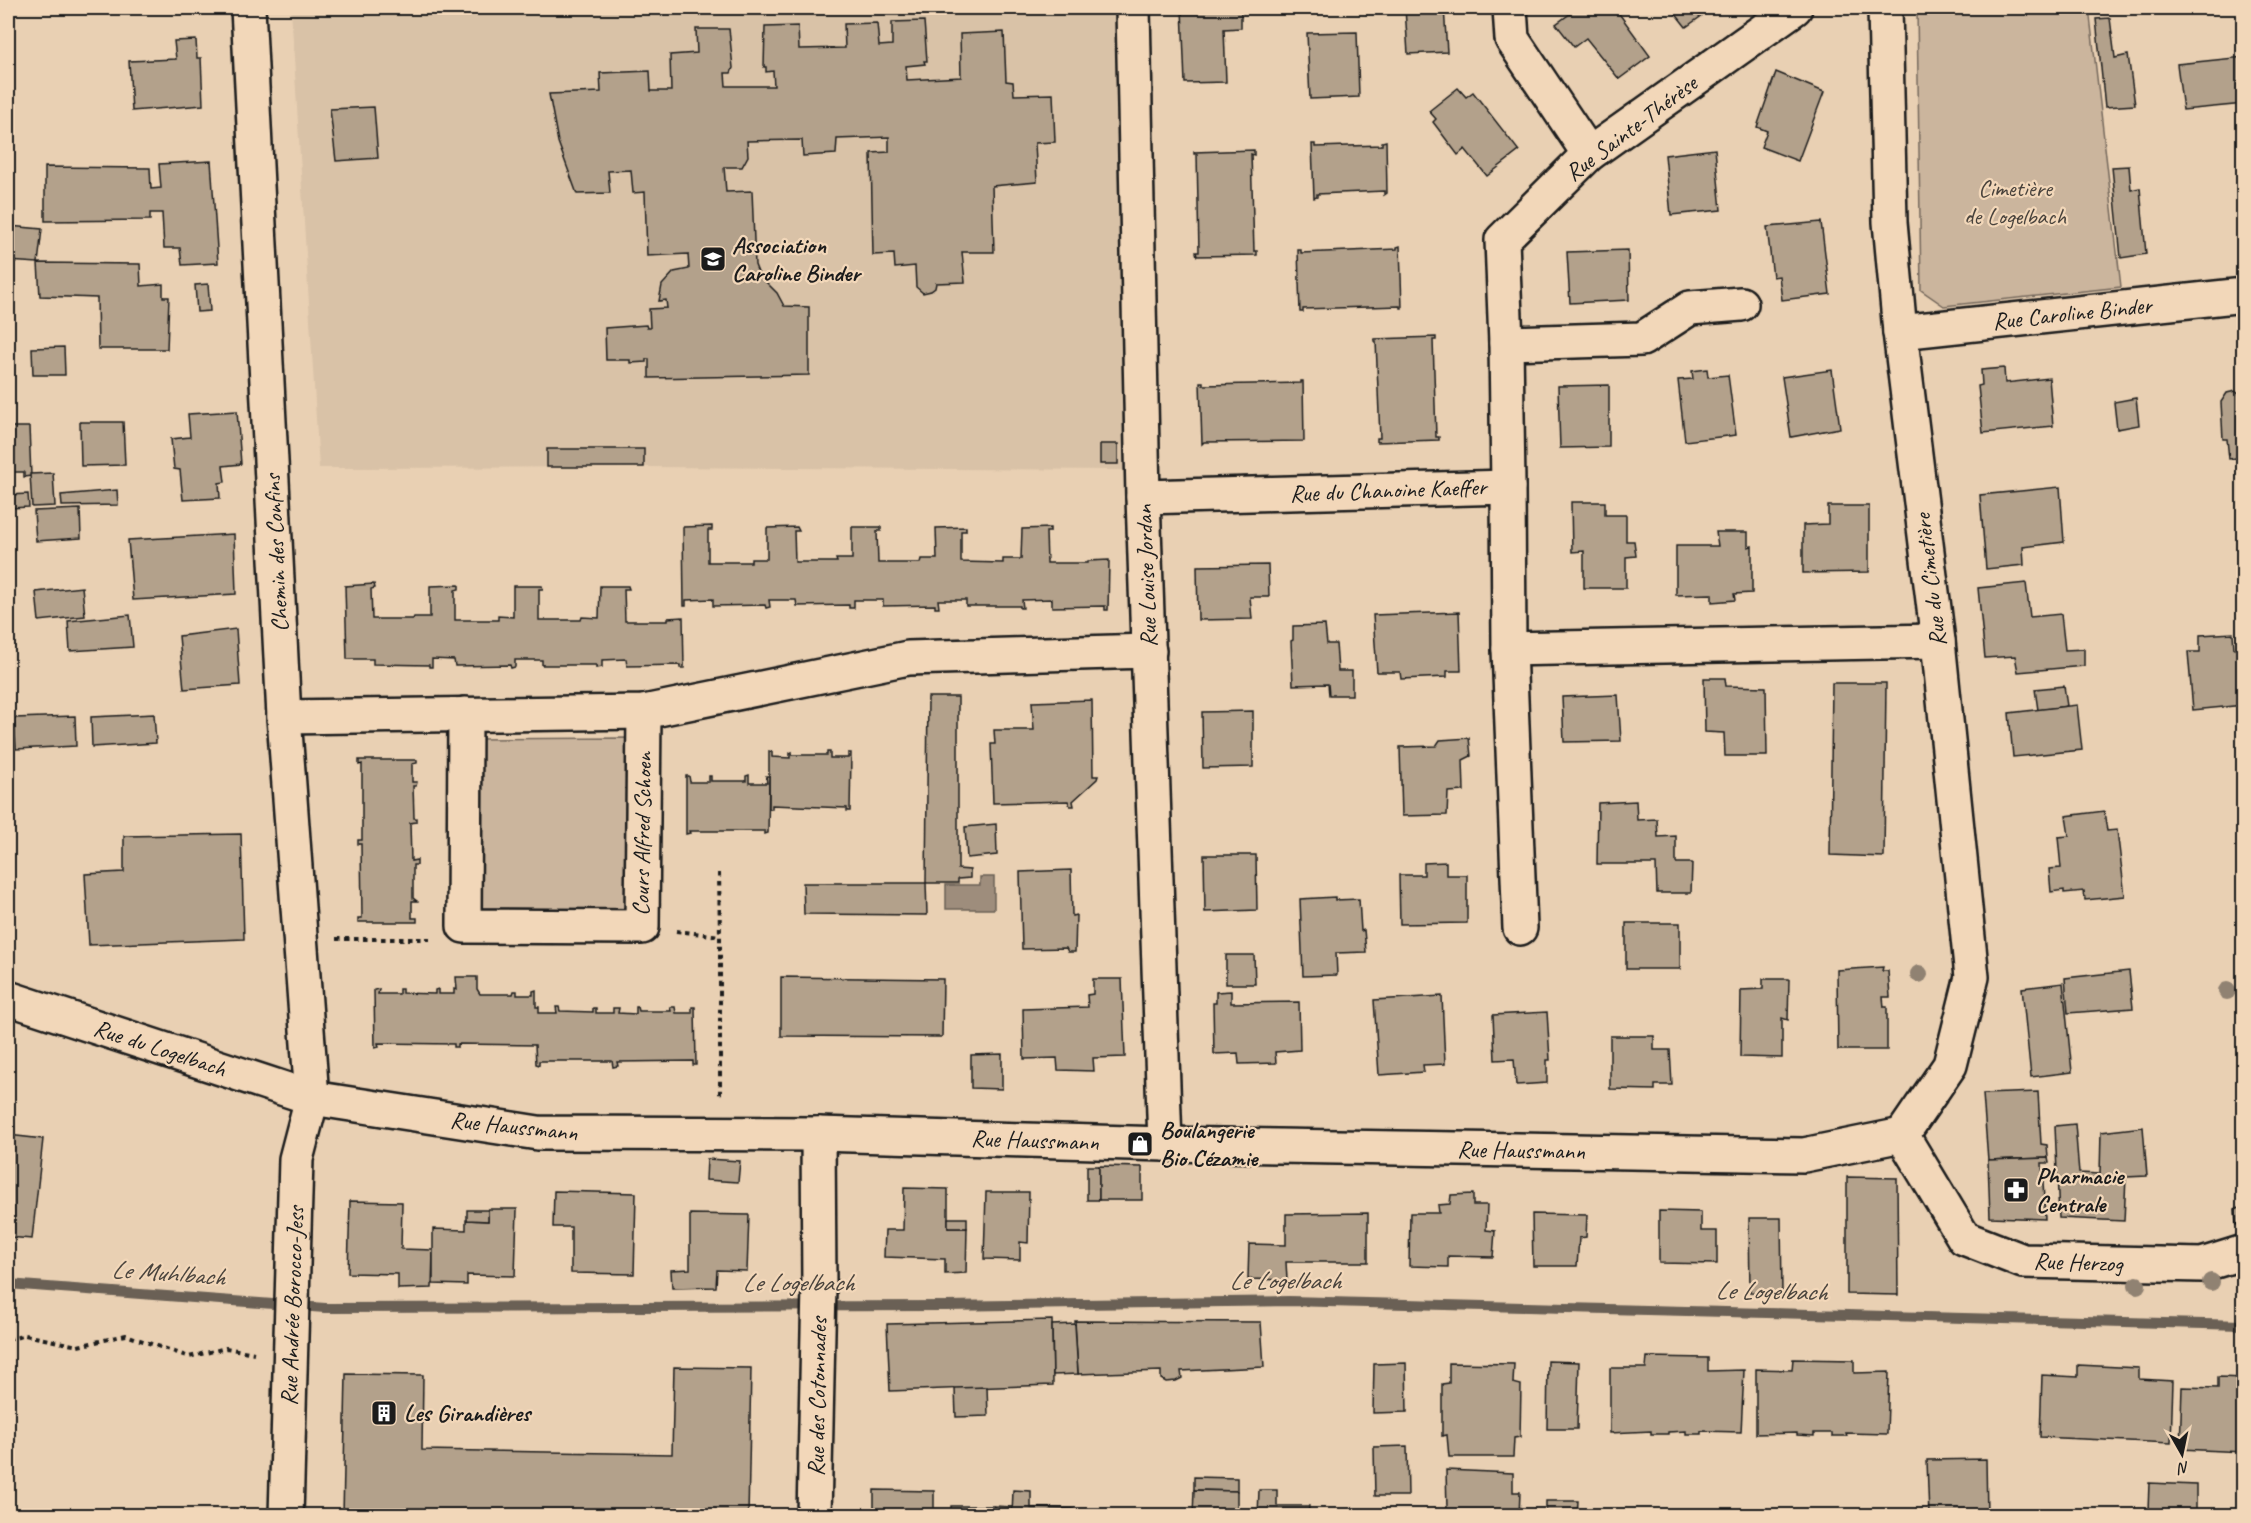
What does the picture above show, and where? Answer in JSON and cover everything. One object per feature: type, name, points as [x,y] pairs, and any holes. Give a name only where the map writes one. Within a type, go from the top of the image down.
[{"type":"street","name":"Chemin des Confins","points":[[248,8],[284,717],[312,1098]]},
{"type":"street","name":"Rue Louise Jordan","points":[[1133,8],[1143,497],[1165,1144]]},
{"type":"street","points":[[1510,8],[1512,39],[1589,154]]},
{"type":"street","name":"Rue Sainte-Thérèse","points":[[1508,486],[1502,240],[1589,154],[1795,8]]},
{"type":"street","name":"Rue du Cimetière","points":[[1884,8],[1890,222],[1900,332],[1938,641],[1972,977],[1950,1065],[1902,1135]]},
{"type":"street","name":"Rue Caroline Binder","points":[[1900,332],[2244,295]]},
{"type":"street","points":[[1506,343],[1642,339],[1690,308],[1741,304]]},
{"type":"street","name":"Rue du Chanoine Kaeffer","points":[[1143,497],[1508,486],[1509,649],[1520,928]]},
{"type":"street","points":[[1509,649],[1938,641]]},
{"type":"street","points":[[284,717],[644,712],[908,658],[1149,651]]},
{"type":"street","name":"Cours Alfred Schoen","points":[[464,926],[642,927],[644,712]]},
{"type":"street","points":[[464,926],[465,714]]},
{"type":"street","name":"Rue du Logelbach","points":[[8,998],[312,1098]]},
{"type":"street","name":"Rue Haussmann","points":[[312,1098],[538,1133],[818,1134],[1165,1144],[1804,1155],[1902,1135]]},
{"type":"street","name":"Rue Andrée Borocco-Jess","points":[[286,1515],[296,1159],[312,1098]]},
{"type":"street","name":"Rue des Cotonnades","points":[[814,1515],[819,1286],[818,1134]]},
{"type":"street","name":"Rue Herzog","points":[[1902,1135],[1964,1238],[2023,1261],[2202,1265],[2244,1252]]},
{"type":"path","points":[[719,873],[720,1134]]},
{"type":"path","points":[[300,939],[464,939],[464,926]]},
{"type":"path","points":[[642,927],[720,936]]},
{"type":"path","points":[[8,1340],[25,1335],[78,1346],[126,1335],[189,1357],[226,1348],[291,1348]]},
{"type":"shaded area","name":"Association Caroline Binder","points":[[291,8],[1114,8],[1125,470],[644,467],[319,468]]},
{"type":"shaded area","points":[[980,877],[994,877],[994,909],[946,909],[946,885],[980,885]]},
{"type":"green space","name":"Cimetière de Logelbach","points":[[1917,8],[2089,8],[2121,287],[1944,306],[1921,290]]},
{"type":"green space","points":[[632,738],[630,910],[473,908],[474,739]]},
{"type":"building","points":[[1182,8],[1241,8],[1241,28],[1224,29],[1226,82],[1185,83]]},
{"type":"building","points":[[1405,8],[1444,8],[1447,52],[1408,54]]},
{"type":"building","points":[[1578,8],[1615,8],[1650,56],[1619,79],[1586,38],[1574,47],[1556,24]]},
{"type":"building","points":[[1671,8],[1713,8],[1686,27]]},
{"type":"building","points":[[2094,8],[2125,8],[2125,10],[2095,13]]},
{"type":"building","points":[[2110,18],[2115,58],[2128,55],[2135,105],[2105,107],[2096,19]]},
{"type":"building","points":[[924,21],[927,61],[924,61],[925,64],[906,66],[907,80],[961,77],[960,34],[1004,32],[1006,81],[1013,82],[1014,95],[1053,94],[1055,142],[1035,143],[1037,182],[992,186],[994,252],[962,252],[965,282],[936,283],[935,288],[923,293],[916,287],[915,266],[895,268],[894,254],[873,255],[871,153],[889,152],[889,137],[837,139],[836,154],[803,156],[802,140],[747,141],[748,156],[742,167],[724,167],[726,192],[752,191],[755,265],[759,275],[777,293],[784,306],[809,307],[809,375],[649,378],[649,359],[646,359],[646,362],[630,363],[630,360],[606,360],[605,328],[646,325],[650,328],[649,309],[667,308],[666,300],[659,301],[662,285],[674,272],[689,269],[688,254],[647,256],[645,192],[633,193],[631,170],[608,171],[610,193],[577,194],[558,142],[549,94],[601,92],[600,73],[650,71],[651,91],[671,91],[670,55],[697,53],[696,29],[729,29],[733,68],[731,73],[725,73],[726,86],[774,86],[773,71],[766,72],[766,67],[764,67],[765,27],[798,26],[799,49],[845,48],[844,24],[877,23],[879,46],[892,45],[892,22]]},
{"type":"building","points":[[1357,32],[1359,97],[1310,99],[1307,33]]},
{"type":"building","points":[[196,40],[197,58],[201,58],[203,105],[132,111],[129,61],[176,59],[174,41]]},
{"type":"building","points":[[2244,57],[2244,104],[2183,110],[2177,64]]},
{"type":"building","points":[[1776,72],[1824,92],[1798,161],[1761,147],[1767,131],[1757,127]]},
{"type":"building","points":[[1458,88],[1466,97],[1473,92],[1519,151],[1487,176],[1465,149],[1458,155],[1433,122],[1436,119],[1429,111]]},
{"type":"building","points":[[374,107],[378,158],[336,161],[330,109]]},
{"type":"building","points":[[1386,141],[1387,193],[1384,195],[1384,191],[1317,194],[1314,198],[1312,144],[1315,144],[1315,147],[1382,145],[1382,142]]},
{"type":"building","points":[[1715,149],[1721,210],[1671,215],[1665,155]]},
{"type":"building","points":[[1254,150],[1254,155],[1251,154],[1254,251],[1257,251],[1257,255],[1197,256],[1196,252],[1199,252],[1197,154],[1194,152]]},
{"type":"building","points":[[211,161],[218,263],[182,265],[180,248],[164,248],[162,213],[150,213],[150,220],[45,221],[45,167],[150,168],[151,189],[161,188],[159,164]]},
{"type":"building","points":[[2129,166],[2131,190],[2140,188],[2146,254],[2121,258],[2112,167]]},
{"type":"building","points":[[1821,222],[1830,294],[1782,300],[1779,276],[1773,277],[1767,227]]},
{"type":"building","points":[[9,226],[42,229],[38,263],[8,261]]},
{"type":"building","points":[[1400,246],[1402,308],[1400,306],[1303,309],[1303,312],[1300,312],[1298,250],[1301,250],[1301,253],[1397,249]]},
{"type":"building","points":[[1628,250],[1629,300],[1570,303],[1567,252]]},
{"type":"building","points":[[38,263],[140,264],[141,286],[163,284],[163,297],[169,297],[167,349],[98,349],[97,298],[40,296]]},
{"type":"building","points":[[208,284],[210,311],[197,312],[195,285]]},
{"type":"building","points":[[1436,337],[1436,340],[1433,340],[1436,437],[1439,437],[1439,440],[1377,442],[1377,438],[1380,438],[1376,341],[1374,339]]},
{"type":"building","points":[[64,347],[65,375],[33,375],[32,348]]},
{"type":"building","points":[[2004,368],[2005,383],[2049,378],[2053,426],[1983,433],[1978,386],[1982,385],[1981,370]]},
{"type":"building","points":[[1707,369],[1708,377],[1728,375],[1736,435],[1685,441],[1678,380],[1693,379],[1692,371]]},
{"type":"building","points":[[1832,370],[1840,428],[1791,437],[1782,377]]},
{"type":"building","points":[[1303,381],[1304,441],[1204,442],[1202,444],[1200,382],[1203,382],[1203,385],[1301,383]]},
{"type":"building","points":[[1609,385],[1609,447],[1560,448],[1558,386]]},
{"type":"building","points":[[2235,391],[2244,398],[2244,457],[2229,459],[2227,439],[2223,439],[2221,402],[2227,393]]},
{"type":"building","points":[[2136,398],[2139,425],[2117,429],[2114,402]]},
{"type":"building","points":[[237,411],[241,464],[223,466],[225,482],[219,483],[220,498],[183,500],[180,470],[174,469],[171,439],[190,437],[188,414]]},
{"type":"building","points":[[80,422],[123,422],[125,465],[81,466]]},
{"type":"building","points":[[8,427],[29,427],[31,476],[24,477],[24,472],[8,472]]},
{"type":"building","points":[[1100,444],[1118,444],[1118,464],[1100,464]]},
{"type":"building","points":[[547,449],[644,449],[644,467],[547,467]]},
{"type":"building","points":[[53,473],[55,506],[32,507],[30,474]]},
{"type":"building","points":[[2060,487],[2064,542],[2023,547],[2024,565],[1986,569],[1980,495]]},
{"type":"building","points":[[117,490],[118,505],[62,506],[61,495]]},
{"type":"building","points":[[28,494],[29,507],[10,508],[8,495]]},
{"type":"building","points":[[1571,502],[1605,502],[1605,515],[1626,515],[1626,541],[1634,541],[1636,556],[1626,557],[1626,588],[1584,588],[1584,551],[1572,552]]},
{"type":"building","points":[[1828,506],[1869,506],[1869,572],[1803,573],[1803,525],[1828,524]]},
{"type":"building","points":[[80,509],[81,538],[36,541],[34,511]]},
{"type":"building","points":[[712,526],[712,530],[708,530],[708,562],[751,562],[751,559],[767,559],[767,528],[797,527],[799,531],[794,531],[795,562],[837,562],[836,559],[852,559],[852,527],[881,527],[881,531],[877,531],[878,563],[920,563],[921,559],[937,559],[936,528],[966,527],[966,531],[961,531],[961,562],[1003,563],[1003,559],[1021,559],[1022,529],[1050,528],[1050,532],[1046,532],[1047,563],[1088,563],[1088,561],[1109,560],[1108,610],[1105,610],[1105,606],[1052,607],[1052,599],[1022,600],[1023,608],[1020,606],[966,606],[966,600],[938,600],[939,608],[935,608],[935,605],[883,606],[883,600],[854,600],[854,608],[849,608],[849,605],[797,606],[796,600],[769,600],[770,607],[766,608],[765,605],[713,606],[713,599],[686,600],[686,606],[684,606],[683,527]]},
{"type":"building","points":[[1716,532],[1748,532],[1748,547],[1752,546],[1752,593],[1734,594],[1735,600],[1712,602],[1712,594],[1676,595],[1676,546],[1718,546]]},
{"type":"building","points":[[234,534],[236,594],[133,600],[128,540]]},
{"type":"building","points":[[1268,565],[1269,597],[1250,597],[1252,619],[1198,620],[1197,566]]},
{"type":"building","points":[[2026,583],[2030,617],[2061,614],[2065,650],[2084,649],[2084,666],[2018,672],[2015,656],[1985,658],[1978,588]]},
{"type":"building","points":[[374,584],[375,588],[371,589],[372,619],[430,617],[430,586],[459,585],[459,589],[455,590],[455,620],[498,620],[498,616],[513,617],[513,586],[542,586],[543,589],[539,589],[539,620],[599,618],[600,586],[628,586],[629,589],[624,589],[625,621],[668,621],[668,618],[683,617],[684,668],[680,668],[680,665],[627,666],[626,659],[602,660],[602,667],[596,668],[596,665],[542,665],[542,660],[515,660],[515,667],[511,668],[510,665],[455,666],[454,660],[432,659],[432,667],[429,667],[429,665],[373,664],[373,659],[347,659],[345,586]]},
{"type":"building","points":[[82,587],[85,616],[39,621],[36,592]]},
{"type":"building","points":[[1459,612],[1461,671],[1447,671],[1447,677],[1401,679],[1400,672],[1377,672],[1373,615]]},
{"type":"building","points":[[130,615],[133,647],[70,651],[68,621]]},
{"type":"building","points":[[1325,625],[1327,644],[1336,644],[1338,671],[1352,671],[1352,695],[1329,695],[1328,684],[1293,685],[1291,641],[1293,640],[1293,626]]},
{"type":"building","points":[[236,629],[240,685],[184,689],[179,636]]},
{"type":"building","points":[[2233,633],[2234,649],[2244,648],[2244,705],[2193,710],[2188,652],[2200,652],[2200,635]]},
{"type":"building","points":[[1704,678],[1725,678],[1726,686],[1766,687],[1767,756],[1725,756],[1724,733],[1705,732]]},
{"type":"building","points":[[1832,683],[1886,683],[1884,857],[1830,855]]},
{"type":"building","points":[[2064,686],[2067,706],[2038,710],[2035,689]]},
{"type":"building","points":[[1618,695],[1621,741],[1564,742],[1562,697]]},
{"type":"building","points":[[928,697],[958,697],[958,869],[970,870],[970,878],[958,879],[958,883],[926,883]]},
{"type":"building","points":[[1092,700],[1093,776],[1098,776],[1073,801],[1074,806],[1070,806],[1068,801],[993,803],[991,744],[995,744],[994,730],[1034,730],[1032,702]]},
{"type":"building","points":[[2077,705],[2082,750],[2013,757],[2009,713]]},
{"type":"building","points":[[1253,711],[1253,767],[1203,768],[1202,712]]},
{"type":"building","points":[[154,714],[156,743],[92,747],[91,717]]},
{"type":"building","points":[[75,716],[76,746],[16,749],[14,718]]},
{"type":"building","points":[[1469,738],[1471,756],[1463,760],[1464,791],[1448,792],[1447,815],[1402,816],[1400,747],[1436,746],[1440,740]]},
{"type":"building","points":[[769,751],[772,752],[772,757],[790,758],[792,752],[792,755],[827,755],[827,752],[830,752],[830,758],[848,758],[848,753],[851,753],[850,811],[847,811],[847,808],[772,805],[772,809],[769,809]]},
{"type":"building","points":[[359,760],[417,760],[417,763],[412,764],[412,782],[417,782],[416,786],[413,786],[416,822],[410,823],[411,861],[417,860],[417,865],[413,865],[413,898],[417,901],[412,901],[412,918],[417,918],[417,922],[358,922],[358,918],[362,918],[361,844],[358,844],[358,840],[362,840],[362,764],[359,765]]},
{"type":"building","points":[[749,775],[749,783],[767,783],[766,776],[769,776],[768,833],[765,834],[765,831],[689,831],[690,833],[686,834],[686,776],[689,776],[690,782],[709,782],[709,776],[711,776],[711,781],[746,781],[746,776]]},
{"type":"building","points":[[1636,801],[1637,820],[1657,819],[1658,837],[1676,836],[1676,863],[1692,863],[1691,893],[1657,893],[1656,864],[1597,864],[1598,803]]},
{"type":"building","points":[[2104,811],[2107,831],[2117,830],[2125,896],[2085,900],[2084,891],[2051,892],[2049,869],[2061,868],[2058,837],[2069,836],[2066,816]]},
{"type":"building","points":[[996,824],[997,855],[967,858],[965,827]]},
{"type":"building","points":[[241,834],[244,939],[89,945],[85,874],[124,872],[124,836]]},
{"type":"building","points":[[1204,855],[1256,855],[1257,910],[1205,912]]},
{"type":"building","points":[[1446,862],[1446,875],[1467,875],[1467,923],[1400,924],[1399,875],[1424,875],[1424,863]]},
{"type":"building","points":[[1071,870],[1072,916],[1076,915],[1075,952],[1068,952],[1066,948],[1022,949],[1020,872]]},
{"type":"building","points":[[803,883],[926,883],[927,915],[804,914]]},
{"type":"building","points":[[1335,897],[1335,900],[1359,899],[1361,931],[1364,930],[1366,952],[1336,953],[1337,975],[1303,976],[1300,899]]},
{"type":"building","points":[[1626,923],[1680,923],[1680,969],[1626,969]]},
{"type":"building","points":[[1226,955],[1254,955],[1255,984],[1226,984]]},
{"type":"building","points":[[1883,967],[1882,971],[1888,971],[1890,997],[1883,997],[1884,1007],[1887,1007],[1887,1050],[1838,1050],[1837,970]]},
{"type":"building","points":[[2129,971],[2133,1008],[2068,1013],[2065,978]]},
{"type":"building","points":[[456,977],[477,977],[477,989],[480,994],[513,994],[517,991],[517,995],[533,995],[533,991],[536,990],[536,1007],[539,1007],[539,1013],[557,1013],[556,1007],[559,1007],[560,1011],[593,1012],[593,1008],[596,1008],[596,1013],[613,1013],[613,1008],[619,1008],[618,1013],[636,1014],[636,1007],[639,1011],[671,1011],[670,1007],[675,1007],[676,1013],[692,1013],[692,1007],[695,1007],[696,1065],[693,1065],[693,1061],[617,1062],[618,1066],[613,1067],[612,1061],[539,1061],[539,1065],[536,1064],[535,1045],[458,1044],[458,1047],[454,1047],[454,1044],[378,1043],[379,1047],[375,1048],[374,990],[379,989],[378,994],[399,994],[399,989],[402,989],[402,993],[435,994],[435,990],[438,989],[438,994],[454,994],[454,989],[457,990]]},
{"type":"building","points":[[781,977],[943,979],[942,1037],[781,1036]]},
{"type":"building","points":[[1093,979],[1122,979],[1125,1057],[1093,1058],[1094,1071],[1058,1070],[1057,1058],[1024,1059],[1023,1009],[1088,1007],[1087,995],[1093,994]]},
{"type":"building","points":[[1763,979],[1789,979],[1788,1020],[1782,1018],[1782,1058],[1740,1057],[1741,990],[1763,989]]},
{"type":"building","points":[[2063,983],[2072,1072],[2031,1077],[2022,988]]},
{"type":"building","points":[[1231,991],[1231,1003],[1299,1002],[1300,1050],[1275,1052],[1276,1063],[1239,1064],[1238,1053],[1214,1054],[1213,1003],[1216,1003],[1216,992]]},
{"type":"building","points":[[1442,996],[1445,1064],[1423,1065],[1424,1072],[1379,1075],[1374,1000]]},
{"type":"building","points":[[1547,1012],[1550,1060],[1547,1060],[1547,1083],[1516,1085],[1514,1059],[1495,1060],[1493,1015]]},
{"type":"building","points":[[1610,1036],[1654,1036],[1654,1050],[1670,1050],[1672,1085],[1655,1085],[1655,1090],[1610,1089]]},
{"type":"building","points":[[1002,1054],[1002,1089],[971,1088],[971,1055]]},
{"type":"building","points":[[2038,1092],[2041,1144],[2047,1145],[2048,1158],[1988,1160],[1983,1094]]},
{"type":"building","points":[[2075,1124],[2079,1173],[2100,1174],[2101,1132],[2143,1127],[2147,1176],[2126,1177],[2124,1221],[2059,1218],[2055,1126]]},
{"type":"building","points":[[8,1135],[43,1139],[32,1239],[8,1237]]},
{"type":"building","name":"Pharmacie Centrale","points":[[2048,1158],[2049,1163],[2042,1163],[2045,1219],[1990,1217],[1988,1160]]},
{"type":"building","points":[[707,1159],[740,1161],[738,1182],[706,1180]]},
{"type":"building","points":[[1087,1166],[1099,1166],[1099,1200],[1087,1200]]},
{"type":"building","points":[[1099,1166],[1142,1167],[1142,1200],[1099,1200]]},
{"type":"building","points":[[1847,1177],[1897,1178],[1898,1295],[1847,1294]]},
{"type":"building","points":[[904,1188],[948,1189],[948,1228],[967,1228],[966,1273],[945,1274],[945,1259],[884,1257],[885,1230],[903,1230]]},
{"type":"building","points":[[554,1191],[636,1193],[634,1274],[571,1273],[571,1227],[553,1227]]},
{"type":"building","points":[[986,1192],[1029,1192],[1028,1243],[1020,1242],[1020,1260],[984,1259]]},
{"type":"building","points":[[1473,1194],[1473,1205],[1487,1205],[1486,1230],[1495,1231],[1493,1257],[1448,1256],[1448,1267],[1409,1266],[1410,1213],[1439,1213],[1438,1205],[1450,1204],[1451,1195]]},
{"type":"building","points":[[350,1201],[402,1202],[401,1249],[433,1250],[432,1288],[398,1289],[398,1274],[348,1273]]},
{"type":"building","points":[[2243,1207],[2244,1224],[2236,1225],[2235,1209]]},
{"type":"building","points":[[488,1209],[517,1209],[515,1276],[467,1275],[467,1285],[433,1284],[433,1229],[466,1230],[466,1220],[488,1221]]},
{"type":"building","points":[[467,1210],[488,1210],[488,1221],[467,1220]]},
{"type":"building","points":[[1659,1211],[1701,1212],[1701,1231],[1717,1231],[1717,1264],[1659,1263]]},
{"type":"building","points":[[1368,1213],[1368,1262],[1286,1262],[1287,1280],[1248,1279],[1249,1244],[1286,1245],[1286,1214]]},
{"type":"building","points":[[690,1214],[749,1215],[747,1271],[717,1270],[716,1287],[672,1288],[671,1270],[690,1269]]},
{"type":"building","points":[[1532,1214],[1587,1215],[1586,1237],[1579,1238],[1577,1266],[1533,1266]]},
{"type":"building","points":[[948,1218],[967,1218],[967,1228],[948,1228]]},
{"type":"building","points":[[1749,1218],[1781,1218],[1782,1293],[1750,1292]]},
{"type":"building","points":[[1052,1320],[1053,1385],[890,1391],[887,1324]]},
{"type":"building","points":[[1075,1321],[1261,1322],[1264,1367],[1181,1371],[1182,1378],[1166,1382],[1161,1379],[1161,1371],[1078,1374]]},
{"type":"building","points":[[1075,1324],[1078,1374],[1053,1375],[1052,1325]]},
{"type":"building","points":[[1647,1357],[1708,1358],[1708,1371],[1744,1370],[1741,1432],[1610,1433],[1610,1368],[1646,1368]]},
{"type":"building","points":[[1793,1359],[1854,1360],[1854,1373],[1889,1372],[1887,1434],[1846,1433],[1847,1436],[1832,1436],[1832,1433],[1814,1433],[1814,1436],[1797,1435],[1797,1433],[1756,1434],[1756,1369],[1792,1370]]},
{"type":"building","points":[[1548,1361],[1579,1362],[1577,1429],[1547,1429]]},
{"type":"building","points":[[1406,1363],[1407,1412],[1373,1413],[1374,1364]]},
{"type":"building","points":[[1449,1363],[1514,1364],[1513,1383],[1521,1385],[1520,1437],[1514,1438],[1513,1457],[1449,1457],[1447,1435],[1442,1436],[1442,1384],[1449,1383]]},
{"type":"building","points":[[2078,1365],[2139,1368],[2139,1379],[2173,1381],[2171,1443],[2040,1437],[2042,1375],[2078,1377]]},
{"type":"building","name":"Les Girandières","points":[[674,1367],[751,1368],[748,1516],[343,1516],[346,1374],[423,1375],[422,1450],[672,1454]]},
{"type":"building","points":[[2218,1377],[2244,1378],[2244,1452],[2180,1449],[2182,1387],[2218,1388]]},
{"type":"building","points":[[987,1387],[988,1416],[956,1417],[955,1388]]},
{"type":"building","points":[[1407,1446],[1408,1496],[1375,1496],[1374,1447]]},
{"type":"building","points":[[1986,1459],[1987,1516],[1929,1516],[1927,1460]]},
{"type":"building","points":[[1446,1470],[1513,1473],[1513,1492],[1520,1492],[1519,1516],[1442,1516],[1442,1510],[1447,1509]]},
{"type":"building","points":[[1194,1477],[1237,1478],[1237,1491],[1194,1490]]},
{"type":"building","points":[[2149,1483],[2196,1485],[2196,1514],[2148,1512]]},
{"type":"building","points":[[874,1490],[934,1491],[934,1516],[874,1516]]},
{"type":"building","points":[[1013,1490],[1031,1491],[1031,1508],[1073,1509],[1073,1516],[1012,1516]]},
{"type":"building","points":[[1194,1490],[1237,1491],[1237,1516],[1193,1516]]},
{"type":"building","points":[[1259,1490],[1277,1490],[1277,1506],[1309,1506],[1308,1516],[1258,1516]]},
{"type":"building","points":[[1546,1501],[1578,1501],[1577,1516],[1546,1516]]},
{"type":"building","points":[[951,1506],[994,1506],[994,1516],[951,1516]]},
{"type":"building","points":[[994,1506],[1012,1507],[1012,1516],[994,1516]]},
{"type":"building","points":[[1644,1514],[1705,1514],[1705,1516],[1644,1516]]},
{"type":"waterway","name":"Le Logelbach","points":[[8,1284],[325,1308],[946,1306],[1289,1301],[2244,1325]]},
{"type":"place","name":"Association Caroline Binder","points":[[713,259]]},
{"type":"place","name":"Boulangerie Bio Cézamie","points":[[1140,1144]]},
{"type":"place","name":"Pharmacie Centrale","points":[[2016,1190]]},
{"type":"place","name":"Les Girandières","points":[[384,1413]]},
{"type":"water label","name":"Le Muhlbach","points":[[168,1273]]}]
